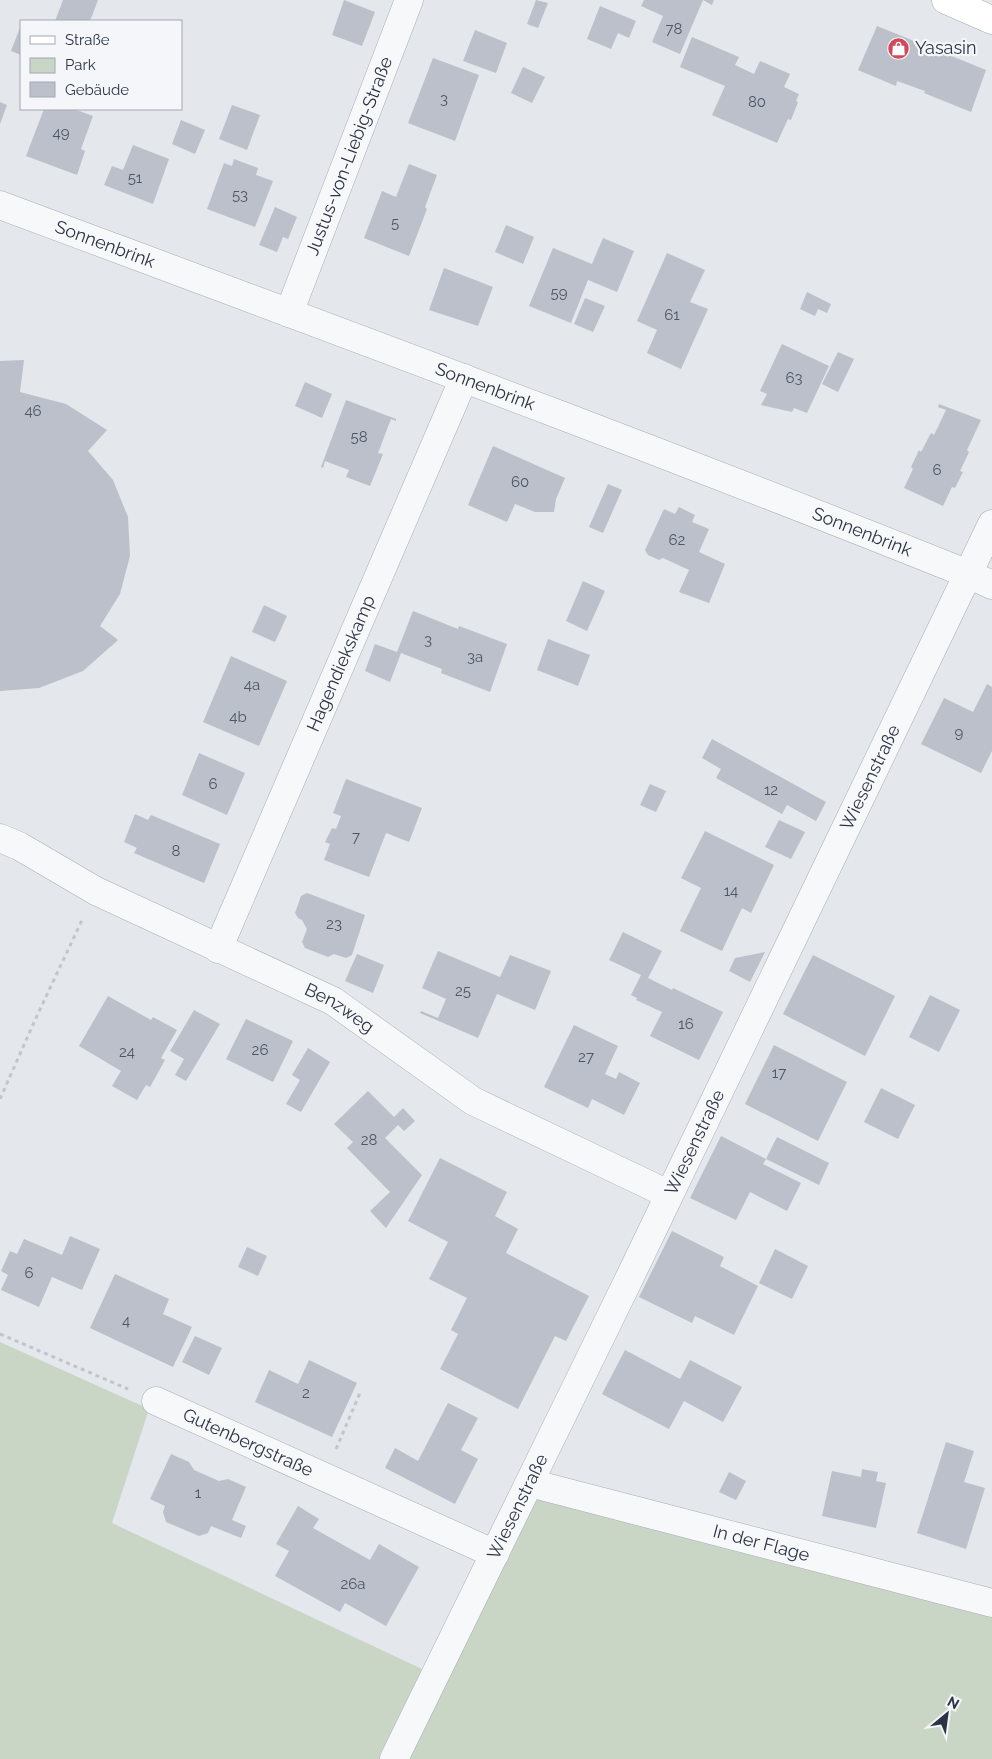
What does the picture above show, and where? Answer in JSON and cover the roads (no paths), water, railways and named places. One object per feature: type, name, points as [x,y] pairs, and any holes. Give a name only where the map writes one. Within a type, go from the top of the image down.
[{"type":"main road","points":[[946,0],[992,20]]},
{"type":"street","name":"Justus-von-Liebig-Straße","points":[[289,312],[409,0]]},
{"type":"street","name":"Sonnenbrink","points":[[0,205],[770,494],[980,579]]},
{"type":"street","name":"Hagendiekskamp","points":[[218,948],[464,378]]},
{"type":"street","name":"Wiesenstraße","points":[[394,1759],[530,1483],[668,1194],[980,579],[992,524]]},
{"type":"street","name":"Benzweg","points":[[0,838],[19,846],[96,891],[333,1001],[473,1101],[668,1194]]},
{"type":"street","name":"Gutenbergstraße","points":[[156,1400],[495,1554]]},
{"type":"street","name":"In der Flage","points":[[530,1483],[992,1602]]},
{"type":"place","name":"Yasasin","points":[[899,48]]}]
